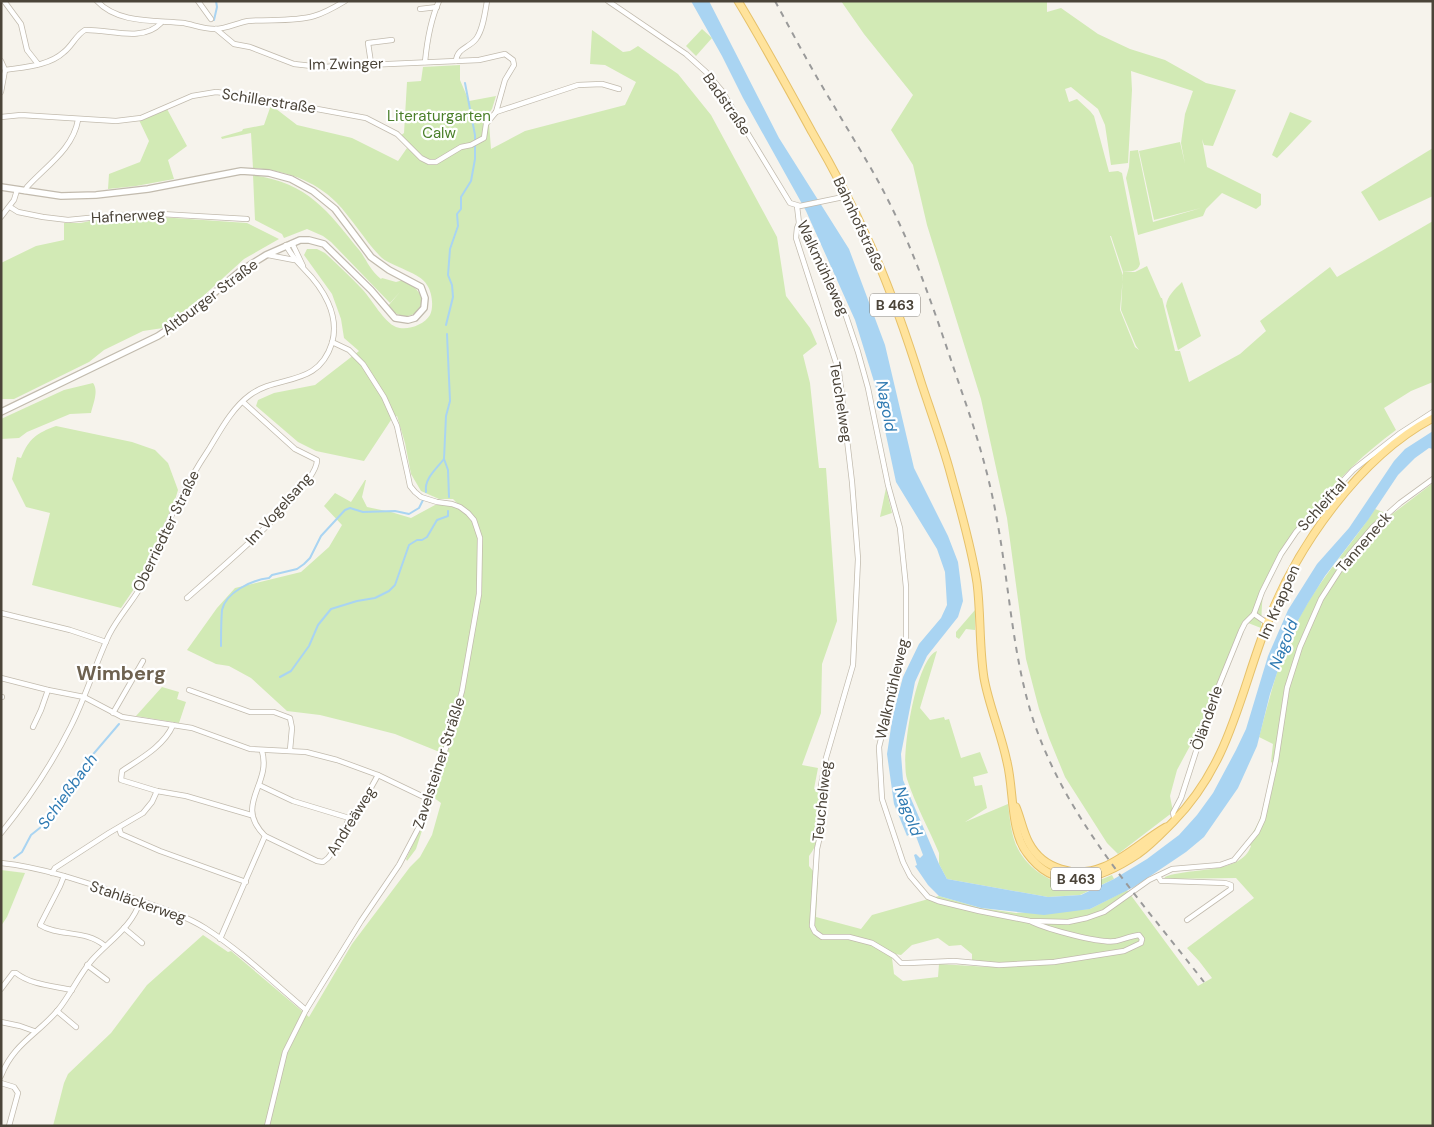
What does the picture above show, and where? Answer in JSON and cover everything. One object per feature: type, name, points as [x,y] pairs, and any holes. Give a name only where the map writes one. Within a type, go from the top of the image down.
[{"type":"main road","name":"Bahnhofstraße","points":[[738,1],[776,65],[848,196],[892,296],[943,448],[974,566],[979,609]]},
{"type":"main road","name":"Im Krappen","points":[[979,609],[984,678],[1007,761],[1014,802],[1025,834],[1037,854],[1054,867],[1076,873],[1098,870],[1109,865],[1173,822],[1199,792],[1218,761],[1267,623],[1300,556],[1332,510],[1363,474],[1385,453],[1433,418]]},
{"type":"street","points":[[4,1],[21,24],[27,50],[38,64]]},
{"type":"street","points":[[97,1],[104,8],[116,14],[161,23],[183,23],[216,29],[241,22],[312,17],[345,1]]},
{"type":"street","points":[[198,1],[211,19]]},
{"type":"street","points":[[456,61],[456,56],[460,51],[477,38],[488,1]]},
{"type":"street","name":"Badstraße","points":[[608,1],[686,54],[706,72],[722,91],[734,110],[786,200],[798,206]]},
{"type":"street","points":[[420,9],[438,4]]},
{"type":"street","points":[[425,62],[430,27],[438,4]]},
{"type":"street","points":[[5,70],[38,64],[60,56],[85,30],[127,34],[156,28],[161,23]]},
{"type":"street","name":"Im Zwinger","points":[[216,29],[234,44],[250,47],[299,66],[479,60],[505,54],[513,60],[514,65],[505,80],[496,112]]},
{"type":"street","points":[[371,63],[368,42],[392,40]]},
{"type":"street","points":[[1,62],[5,70],[1,92]]},
{"type":"street","points":[[496,112],[578,85],[602,84],[619,88]]},
{"type":"street","name":"Schillerstraße","points":[[1,116],[21,115],[116,122],[141,118],[192,96],[216,92],[366,118],[397,134],[421,158],[429,162],[436,162],[461,147],[479,142],[484,138],[486,124],[496,112]]},
{"type":"street","points":[[25,191],[32,180],[62,152],[76,130],[78,120]]},
{"type":"street","name":"Altburger Straße","points":[[1,187],[60,196],[96,196],[148,189],[241,171],[270,172],[301,184],[324,200],[339,215],[371,257],[389,270],[421,287],[425,298],[424,308],[415,318],[402,320],[395,318],[371,290],[324,244],[310,240],[289,244],[266,255],[239,272],[172,328],[23,402],[2,410]]},
{"type":"street","points":[[1,217],[10,207],[18,190]]},
{"type":"street","points":[[798,206],[848,196]]},
{"type":"street","name":"Walkmühleweg","points":[[798,206],[799,223],[830,279],[845,313],[858,352],[900,528],[903,547],[907,619],[906,637],[878,747],[884,807],[906,869],[928,897],[979,912],[1030,920],[1068,922],[1104,912],[1149,880],[1172,869],[1220,865],[1234,860],[1257,832],[1263,819],[1276,760],[1287,688],[1300,647]]},
{"type":"street","name":"Hafnerweg","points":[[10,207],[18,212],[68,220],[119,215],[161,214],[247,219]]},
{"type":"street","name":"Teuchelweg","points":[[799,223],[796,238],[839,372],[852,482],[858,559],[853,666],[826,758],[821,786],[823,823],[817,849],[812,926],[822,937],[849,937],[872,943],[894,956],[901,963],[954,961],[999,965],[1054,962],[1124,951],[1140,943],[1142,939],[1139,935],[1128,936],[1115,941],[1097,940],[1032,923],[1030,920]]},
{"type":"street","name":"Oberriedter Straße","points":[[289,244],[294,260],[304,269]]},
{"type":"street","name":"Oberriedter Straße","points":[[1,833],[34,790],[49,766],[84,697],[106,642],[144,581],[167,526],[199,464],[226,422],[250,395],[261,389],[293,380],[315,369],[322,362],[332,342],[334,330],[333,316],[329,303],[304,269],[289,244]]},
{"type":"street","points":[[266,255],[294,260]]},
{"type":"street","name":"Zavelsteiner Sträßle","points":[[267,1126],[285,1052],[306,1010],[360,921],[400,866],[419,827],[448,742],[462,691],[480,594],[480,538],[474,520],[468,512],[460,507],[437,502],[415,492],[410,486],[397,426],[384,397],[363,364],[348,350],[332,342]]},
{"type":"street","name":"Im Vogelsang","points":[[188,598],[261,533],[311,478],[317,466],[317,460],[295,449],[243,402]]},
{"type":"street","name":"Schleiftal","points":[[1254,614],[1262,592],[1281,554],[1296,532],[1324,500],[1365,460],[1399,434],[1433,412]]},
{"type":"street","name":"Tanneneck","points":[[1300,647],[1321,599],[1350,554],[1373,527],[1400,503],[1433,479]]},
{"type":"street","points":[[1,613],[70,630],[106,642]]},
{"type":"street","points":[[1254,614],[1267,623]]},
{"type":"street","name":"Öländerle","points":[[1173,822],[1173,813],[1181,798],[1216,690],[1241,631],[1254,614]]},
{"type":"street","points":[[113,712],[144,661]]},
{"type":"street","points":[[1,678],[94,700],[122,717],[192,728],[241,747],[262,751],[290,750],[306,752],[337,760],[378,775],[428,799]]},
{"type":"street","points":[[33,727],[48,690]]},
{"type":"street","points":[[189,690],[250,712],[274,712],[290,718],[292,728],[290,750]]},
{"type":"street","points":[[173,725],[170,732],[150,752],[122,771],[121,780],[157,791],[186,796],[251,814]]},
{"type":"street","points":[[220,938],[266,836],[260,831],[251,814],[251,807],[259,785],[263,757],[262,751]]},
{"type":"street","name":"Andreäweg","points":[[266,836],[317,861],[323,862],[340,842],[349,818],[358,811],[378,775]]},
{"type":"street","points":[[259,785],[293,801],[349,818]]},
{"type":"street","points":[[52,873],[55,868],[143,813],[152,802],[157,791]]},
{"type":"street","points":[[119,828],[121,834],[148,846],[246,882]]},
{"type":"street","name":"Stahläckerweg","points":[[1,862],[64,876],[184,916],[220,938],[263,972],[306,1010]]},
{"type":"street","points":[[64,876],[40,925],[45,929],[78,934],[98,940],[106,946]]},
{"type":"street","points":[[1158,876],[1161,880],[1168,881],[1225,883],[1231,885],[1231,889],[1223,896],[1187,920]]},
{"type":"street","points":[[1,1076],[13,1054],[34,1031],[57,1011],[87,965],[124,928],[140,901]]},
{"type":"street","points":[[124,928],[142,943]]},
{"type":"street","points":[[87,965],[107,980]]},
{"type":"street","points":[[1,989],[10,977],[16,973],[22,978],[72,990]]},
{"type":"street","points":[[57,1011],[76,1027]]},
{"type":"street","points":[[1,1022],[34,1031]]},
{"type":"street","points":[[1,1083],[14,1087],[18,1093],[9,1126]]},
{"type":"green space","points":[[841,1],[1047,1],[1047,12],[1061,8],[1098,34],[1130,49],[1165,60],[1206,83],[1236,90],[1213,146],[1204,145],[1202,139],[1207,167],[1261,194],[1261,205],[1256,209],[1222,193],[1206,209],[1203,216],[1138,235],[1126,178],[1130,151],[1138,150],[1153,222],[1201,208],[1154,220],[1139,151],[1180,142],[1185,164],[1181,143],[1185,114],[1193,91],[1131,71],[1132,90],[1128,163],[1111,165],[1105,125],[1098,109],[1071,87],[1065,89],[1069,102],[1077,99],[1094,116],[1109,172],[1118,171],[1122,173],[1140,264],[1136,270],[1123,272],[1135,272],[1147,266],[1162,298],[1175,351],[1180,351],[1189,382],[1240,354],[1266,331],[1260,321],[1330,267],[1337,277],[1433,221],[1433,382],[1411,391],[1384,408],[1396,430],[1345,474],[1301,526],[1266,584],[1262,602],[1261,628],[1243,621],[1198,731],[1177,770],[1170,796],[1173,812],[1118,854],[1107,843],[1065,777],[1039,709],[1026,659],[1007,518],[981,399],[927,225],[913,165],[891,130],[913,95],[864,34]],"holes":[[[1110,236],[1111,236],[1123,275]],[[1122,282],[1121,310],[1139,350],[1135,347],[1120,310]]]},
{"type":"green space","points":[[702,29],[712,38],[696,56],[686,46]]},
{"type":"green space","name":"Literaturgarten Calw","points":[[592,30],[623,52],[630,51],[638,46],[678,74],[711,115],[777,237],[786,296],[810,328],[817,344],[803,355],[810,383],[819,468],[826,468],[837,621],[822,664],[821,713],[802,765],[818,768],[814,789],[819,791],[819,825],[816,842],[809,856],[809,866],[818,877],[816,917],[861,929],[872,915],[939,896],[981,908],[1016,913],[1090,909],[1127,890],[1198,986],[1212,978],[1187,948],[1254,898],[1236,878],[1164,879],[1175,874],[1226,866],[1237,862],[1245,855],[1251,846],[1246,842],[1253,833],[1262,814],[1273,763],[1271,762],[1273,744],[1259,737],[1279,667],[1303,611],[1322,581],[1375,509],[1391,515],[1433,483],[1433,1126],[53,1126],[68,1074],[111,1033],[147,985],[203,935],[228,952],[231,951],[309,1017],[352,944],[410,867],[420,857],[432,835],[441,803],[433,797],[451,741],[462,697],[452,720],[442,753],[395,734],[320,715],[287,711],[251,678],[229,666],[216,664],[187,650],[217,608],[235,588],[301,572],[329,547],[342,525],[324,506],[335,493],[351,502],[366,480],[362,497],[367,507],[411,518],[435,505],[459,505],[453,499],[439,499],[421,491],[411,474],[397,416],[391,420],[364,461],[316,451],[298,442],[256,406],[258,400],[274,393],[315,385],[359,351],[344,338],[341,319],[332,294],[304,255],[307,249],[317,249],[325,253],[363,290],[387,321],[396,327],[410,328],[424,322],[430,315],[432,300],[429,288],[424,281],[382,258],[372,248],[342,208],[327,194],[308,182],[287,174],[253,168],[251,133],[222,139],[221,137],[242,131],[243,129],[264,125],[271,105],[297,125],[352,138],[398,161],[407,148],[422,161],[423,156],[400,136],[404,133],[407,82],[421,81],[423,67],[460,65],[460,80],[469,101],[496,96],[492,109],[486,117],[489,123],[491,149],[525,131],[625,105],[636,82],[605,65],[590,64]],"holes":[[[938,938],[949,946],[961,945],[972,954],[972,960],[989,962],[989,967],[939,964],[938,977],[903,981],[894,974],[892,958],[895,954],[901,955],[912,945]]]},
{"type":"green space","points":[[167,109],[187,146],[168,160],[174,179],[108,189],[109,174],[140,162],[149,141],[139,120]]},
{"type":"green space","points":[[1290,112],[1312,121],[1277,158],[1272,155]]},
{"type":"green space","points":[[1433,148],[1433,196],[1379,221],[1361,192]]},
{"type":"green space","points":[[253,175],[288,184],[315,201],[337,223],[381,279],[396,282],[403,280],[416,289],[421,302],[420,308],[416,313],[410,316],[403,316],[395,313],[388,306],[400,292],[390,303],[323,236],[307,229],[284,238],[282,234],[255,220]]},
{"type":"green space","points":[[160,217],[247,223],[279,239],[244,259],[201,298],[163,328],[143,331],[104,350],[89,362],[14,399],[1,399],[1,263],[36,246],[64,240],[64,223],[81,223],[98,219]]},
{"type":"green space","points":[[1182,282],[1201,336],[1178,350],[1166,306],[1174,290]]},
{"type":"green space","points":[[93,383],[96,394],[91,413],[70,414],[27,432],[19,438],[1,439],[1,419],[64,390]]},
{"type":"green space","points":[[56,426],[132,442],[155,450],[168,463],[178,490],[138,583],[121,608],[32,585],[50,513],[26,507],[12,479],[17,457],[21,458],[34,437]]},
{"type":"green space","points":[[886,488],[892,513],[880,517]]},
{"type":"green space","points":[[975,610],[975,630],[966,629],[959,639],[956,637],[956,632]]},
{"type":"green space","points":[[937,651],[920,708],[930,720],[944,717],[945,720],[949,719],[961,758],[980,752],[988,773],[973,777],[975,786],[982,785],[987,808],[965,822],[1008,804],[1011,827],[1018,849],[1029,864],[1044,876],[1069,885],[1087,884],[1112,875],[1114,879],[1080,895],[1048,897],[947,879],[939,864],[939,853],[910,788],[905,768],[908,731],[916,689],[929,658]]},
{"type":"green space","points":[[162,687],[179,692],[177,699],[186,702],[179,723],[136,716]]},
{"type":"green space","points":[[429,803],[431,803],[416,849],[407,861],[406,859],[421,828]]},
{"type":"green space","points":[[1,870],[25,873],[7,917],[1,926]]},
{"type":"water","name":"Nagold","points":[[691,1],[709,1],[779,138],[849,249],[885,345],[914,468],[948,536],[958,562],[963,601],[958,617],[927,656],[915,682],[901,754],[903,780],[947,879],[1048,897],[1081,895],[1114,879],[1147,859],[1179,835],[1213,793],[1236,750],[1246,729],[1268,656],[1288,610],[1317,564],[1349,528],[1394,461],[1405,449],[1433,431],[1433,449],[1429,448],[1415,458],[1398,475],[1368,520],[1325,576],[1295,626],[1270,694],[1257,746],[1238,788],[1204,837],[1186,852],[1134,887],[1090,909],[1044,915],[981,908],[939,896],[928,885],[915,866],[917,865],[914,855],[916,854],[920,858],[923,855],[911,823],[903,814],[910,834],[907,836],[894,804],[887,754],[893,714],[903,677],[919,644],[941,618],[947,605],[945,572],[937,549],[896,482],[876,388],[855,320],[806,211]]},
{"type":"waterway","points":[[214,20],[217,7],[216,1]]},
{"type":"waterway","points":[[446,325],[453,297],[452,285],[448,275],[450,249],[458,226],[457,214],[461,209],[461,197],[471,181],[475,159],[475,135],[465,83]]},
{"type":"waterway","points":[[447,334],[450,401],[446,416],[444,459],[448,470],[449,497]]},
{"type":"waterway","points":[[426,492],[429,478],[444,459]]},
{"type":"waterway","points":[[221,646],[222,610],[224,604],[234,592],[255,581],[297,569],[304,564],[310,558],[321,536],[345,510],[350,508],[363,512],[395,511],[409,514],[419,508],[423,500]]},
{"type":"waterway","points":[[280,677],[291,671],[309,646],[318,625],[331,609],[375,598],[389,591],[395,585],[409,545],[427,537],[437,520],[448,516],[448,511]]},
{"type":"waterway","name":"Schießbach","points":[[14,858],[22,852],[31,835],[46,823],[78,772],[119,724]]},
{"type":"railway","points":[[775,1],[882,188],[911,250],[930,300],[971,418],[988,476],[1001,544],[1019,665],[1031,713],[1045,751],[1062,787],[1105,855],[1204,982]]},
{"type":"district","name":"Wimberg","points":[[121,673]]}]
